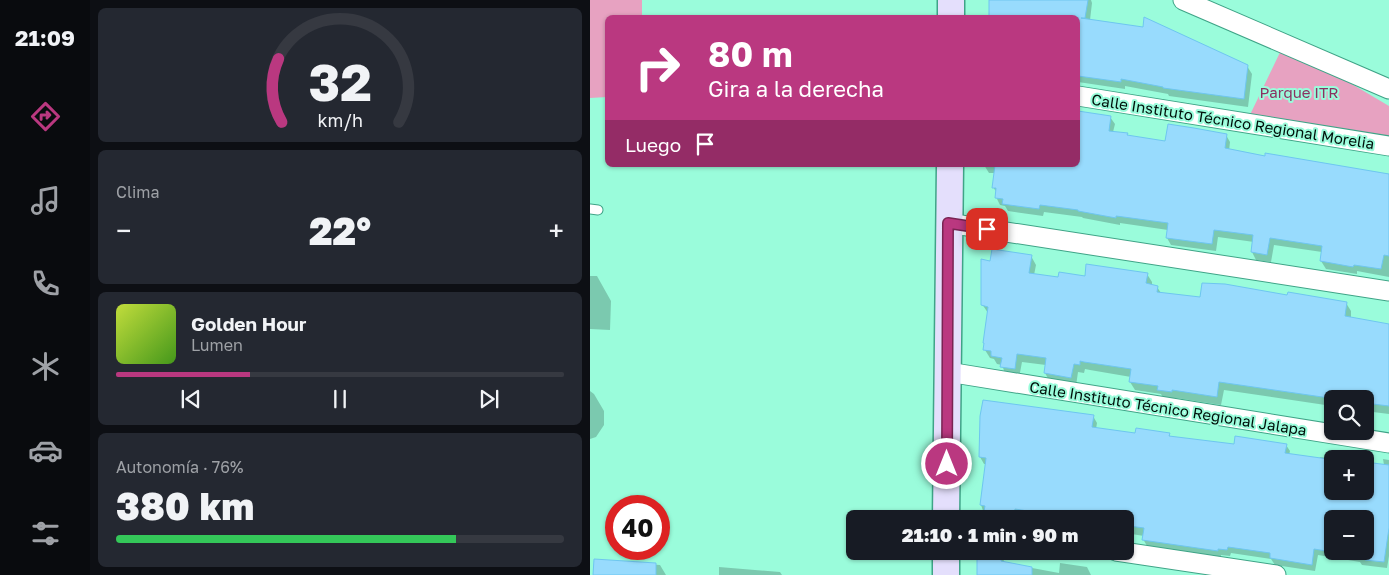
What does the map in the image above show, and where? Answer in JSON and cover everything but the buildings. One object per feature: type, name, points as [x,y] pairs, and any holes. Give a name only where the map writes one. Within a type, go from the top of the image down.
[{"type":"street","points":[[951,0],[951,15]]},
{"type":"street","points":[[1183,0],[1389,89]]},
{"type":"street","name":"Calle Instituto Técnico Regional Morelia","points":[[1080,96],[1389,146]]},
{"type":"street","points":[[946,510],[950,167]]},
{"type":"street","points":[[948,223],[1389,291]]},
{"type":"street","name":"Calle Instituto Técnico Regional Jalapa","points":[[948,372],[1389,443]]},
{"type":"street","points":[[1134,554],[1276,575]]},
{"type":"street","points":[[946,560],[946,575]]},
{"type":"green space","points":[[590,0],[642,0],[642,15],[605,15],[605,97],[590,98]]},
{"type":"green space","name":"Parque ITR","points":[[1284,44],[1389,106],[1389,139],[1248,119]]},
{"type":"route","points":[[947,464],[948,223],[987,229]]}]
